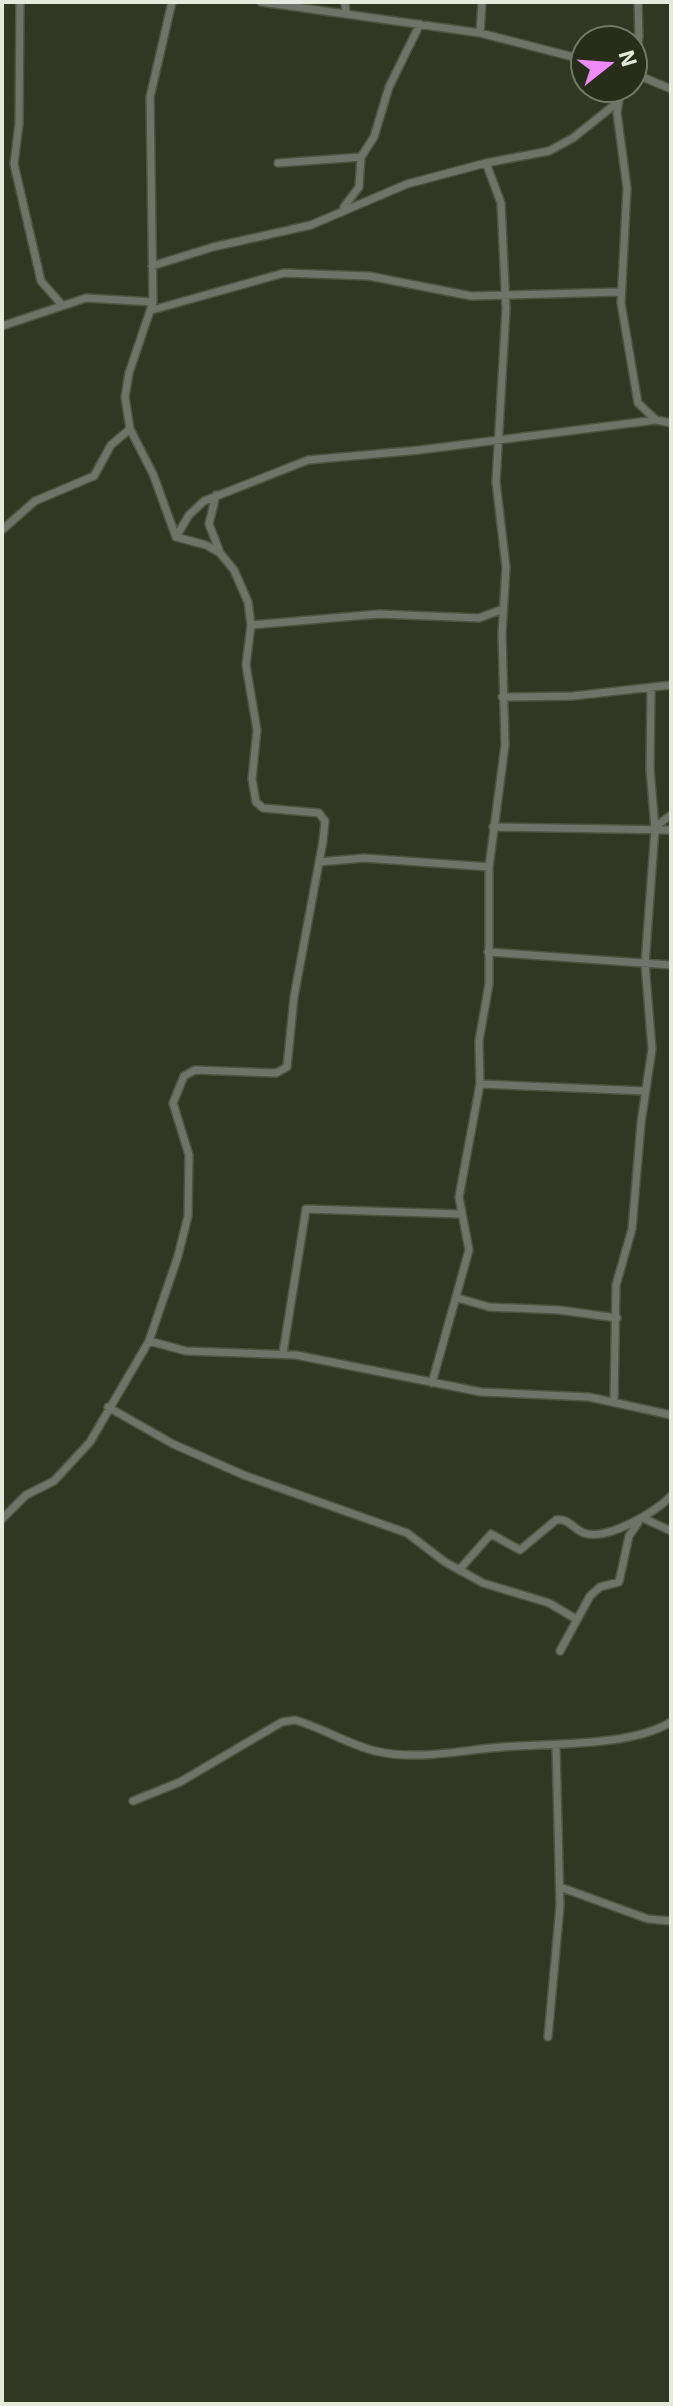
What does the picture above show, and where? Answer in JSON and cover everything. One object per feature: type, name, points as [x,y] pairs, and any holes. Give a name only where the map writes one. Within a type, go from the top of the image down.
[{"type":"street","points":[[20,2],[19,124],[14,164],[41,281],[62,305]]},
{"type":"street","points":[[172,2],[150,97],[152,306],[129,373],[125,414],[153,474],[176,537]]},
{"type":"street","points":[[261,2],[480,33],[569,56]]},
{"type":"street","points":[[345,2],[346,14]]},
{"type":"street","points":[[480,33],[482,2]]},
{"type":"street","points":[[638,2],[639,24]]},
{"type":"street","points":[[341,210],[359,187],[361,157],[374,137],[389,87],[420,24]]},
{"type":"street","points":[[649,79],[671,89]]},
{"type":"street","points":[[152,266],[213,247],[311,225],[407,184],[560,147],[615,104]]},
{"type":"street","points":[[618,104],[627,188],[620,292],[638,403],[656,420]]},
{"type":"street","points":[[278,163],[361,157]]},
{"type":"street","points":[[432,1383],[458,1298],[469,1244],[460,1214],[460,1181],[480,1084],[479,1041],[489,984],[489,867],[503,766],[506,567],[496,482],[506,322],[501,203],[486,163]]},
{"type":"street","points":[[2,326],[86,298],[152,306],[284,273],[369,276],[471,296],[620,292]]},
{"type":"street","points":[[176,537],[195,507],[216,495],[308,460],[500,441],[656,420],[671,423]]},
{"type":"street","points":[[2,530],[35,501],[94,476],[111,445],[130,429]]},
{"type":"street","points":[[2,1519],[26,1495],[54,1481],[90,1442],[149,1341],[188,1216],[189,1155],[173,1111],[175,1096],[190,1071],[276,1073],[287,1067],[294,997],[325,821],[319,813],[263,808],[254,794],[257,730],[245,653],[251,625],[243,587],[220,553],[209,524],[216,495]]},
{"type":"street","points":[[176,537],[206,545],[220,553]]},
{"type":"street","points":[[251,625],[379,614],[479,618],[503,609]]},
{"type":"street","points":[[502,697],[651,689],[671,685]]},
{"type":"street","points":[[614,1402],[616,1285],[630,1244],[652,1040],[645,964],[655,828],[650,769],[651,689]]},
{"type":"street","points":[[655,828],[671,815]]},
{"type":"street","points":[[493,827],[671,830]]},
{"type":"street","points":[[319,862],[364,858],[489,867]]},
{"type":"street","points":[[488,952],[562,960],[618,959],[671,965]]},
{"type":"street","points":[[480,1084],[645,1091]]},
{"type":"street","points":[[283,1353],[306,1209],[460,1214]]},
{"type":"street","points":[[458,1298],[489,1307],[559,1310],[617,1318]]},
{"type":"street","points":[[149,1341],[186,1351],[283,1353],[481,1392],[571,1396],[671,1415]]},
{"type":"street","points":[[108,1407],[173,1444],[246,1476],[407,1533],[459,1570],[503,1592],[549,1603],[576,1619]]},
{"type":"street","points":[[560,1651],[595,1590],[619,1582],[629,1536],[642,1520],[671,1496]]},
{"type":"street","points":[[459,1570],[491,1534],[520,1550],[556,1520],[566,1520],[589,1534],[642,1520],[671,1531]]},
{"type":"street","points":[[133,1801],[180,1782],[282,1722],[295,1720],[351,1743],[392,1754],[437,1755],[511,1746],[556,1746],[650,1733],[671,1722]]},
{"type":"street","points":[[548,2037],[560,1887],[556,1746]]},
{"type":"street","points":[[560,1887],[648,1919],[671,1921]]}]
